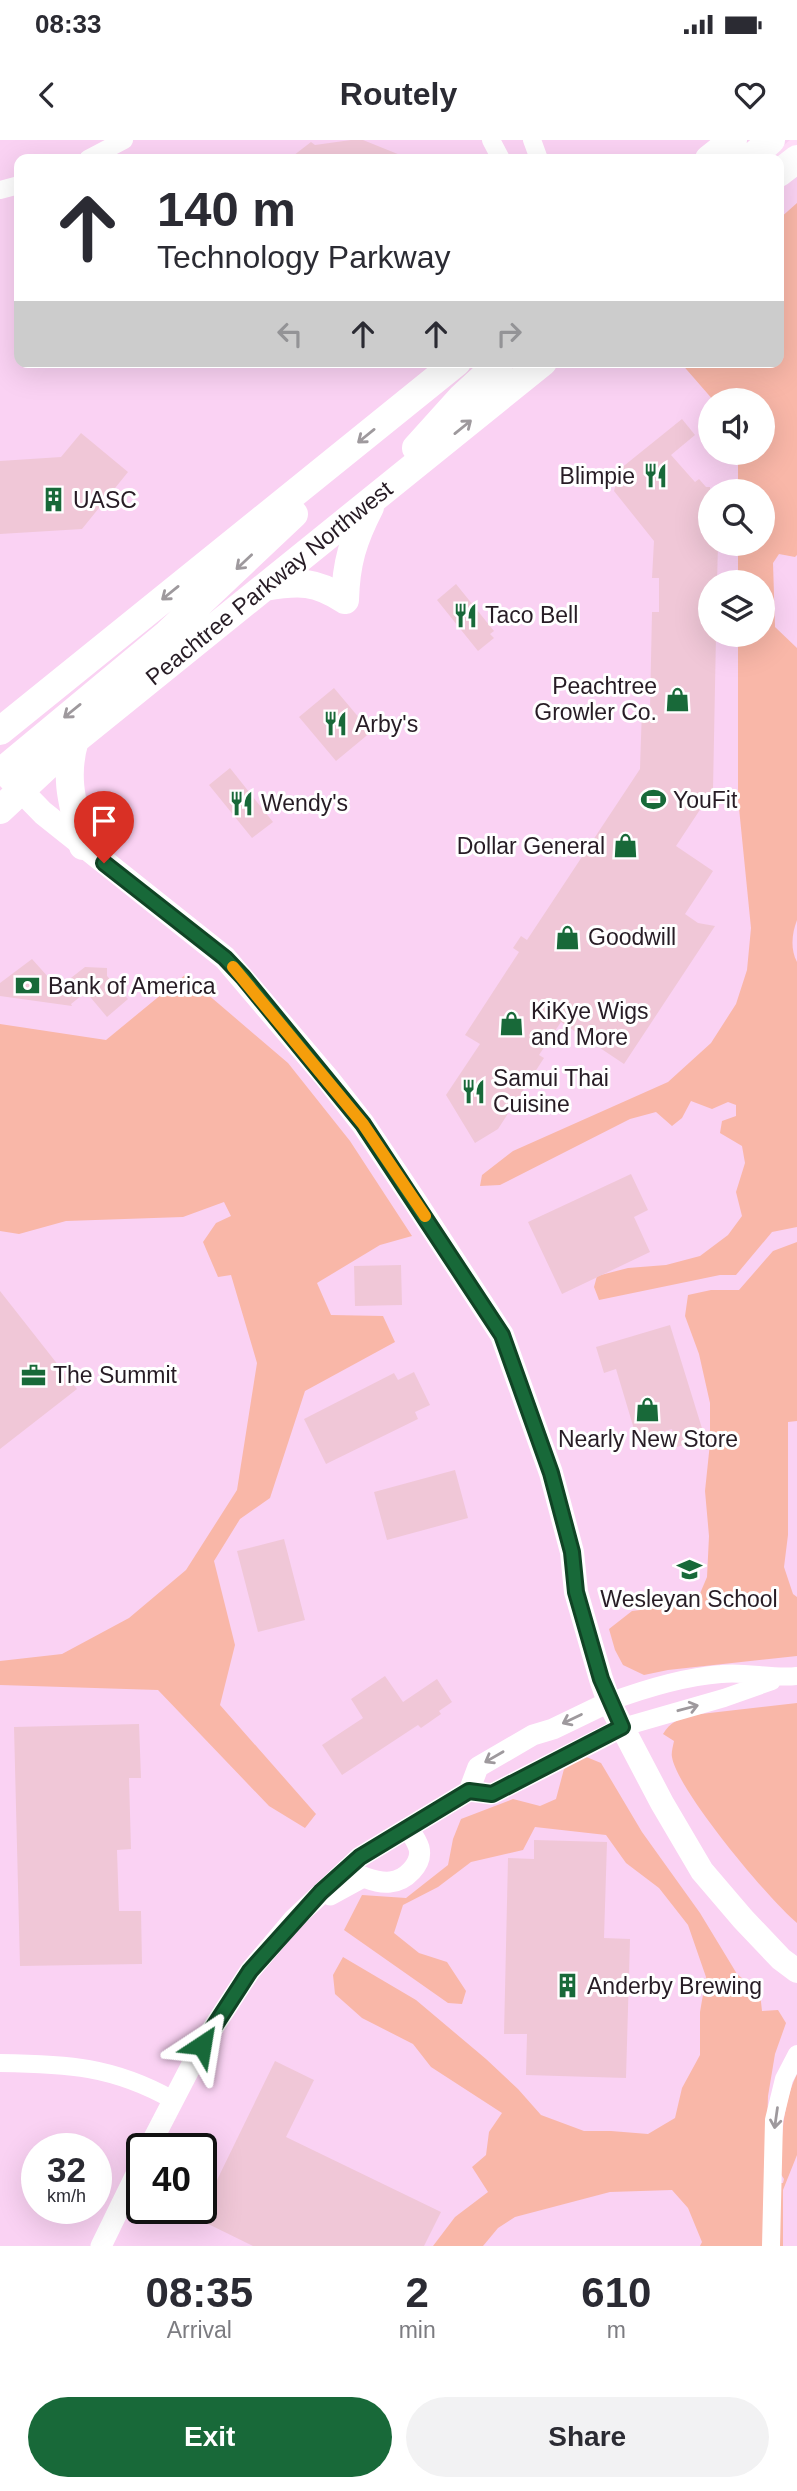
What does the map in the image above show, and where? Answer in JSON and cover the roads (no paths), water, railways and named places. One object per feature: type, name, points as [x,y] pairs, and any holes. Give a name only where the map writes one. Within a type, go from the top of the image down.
[{"type":"highway","points":[[715,154],[733,140]]},
{"type":"highway","points":[[756,154],[772,140]]},
{"type":"highway","points":[[0,731],[450,368]]},
{"type":"highway","points":[[265,587],[304,583],[320,586],[345,600],[349,555],[360,526],[382,492],[432,429],[493,368]]},
{"type":"highway","name":"Peachtree Parkway Northwest","points":[[0,810],[8,776],[75,740],[536,368]]},
{"type":"highway","points":[[8,776],[247,560],[295,513],[319,473]]},
{"type":"highway","points":[[75,740],[69,783],[83,846]]},
{"type":"main road","points":[[8,776],[43,813],[225,958],[363,1124],[502,1335],[551,1473],[572,1552],[576,1592],[609,1702],[662,1803],[702,1871],[743,1919],[781,1959],[797,1971]]},
{"type":"street","points":[[97,154],[124,140]]},
{"type":"street","points":[[156,2133],[202,2045],[250,1971],[309,1905],[360,1857],[467,1792],[478,1767],[533,1735],[553,1729],[609,1702],[665,1685],[722,1673],[778,1678],[797,1676]]},
{"type":"street","points":[[467,1792],[492,1794],[622,1727],[724,1699],[778,1678]]},
{"type":"street","points":[[309,1905],[363,1877],[378,1882],[393,1882],[408,1874],[419,1859],[419,1848],[408,1828]]},
{"type":"street","points":[[771,2246],[774,2120],[784,2079],[797,2054]]},
{"type":"street","points":[[0,2063],[61,2064],[96,2070],[124,2077],[173,2099]]},
{"type":"street","points":[[101,2246],[126,2195]]},
{"type":"place","name":"Blimpie","points":[[655,476]]},
{"type":"place","name":"UASC","points":[[53,500]]},
{"type":"place","name":"Taco Bell","points":[[465,615]]},
{"type":"place","name":"Peachtree Growler Co.","points":[[677,699]]},
{"type":"place","name":"Arby's","points":[[335,724]]},
{"type":"place","name":"YouFit","points":[[653,800]]},
{"type":"place","name":"Wendy's","points":[[241,803]]},
{"type":"place","name":"Dollar General","points":[[625,846]]},
{"type":"place","name":"Goodwill","points":[[568,937]]},
{"type":"place","name":"Bank of America","points":[[28,986]]},
{"type":"place","name":"KiKye Wigs and More","points":[[511,1024]]},
{"type":"place","name":"Samui Thai Cuisine","points":[[473,1091]]},
{"type":"place","name":"The Summit","points":[[33,1375]]},
{"type":"place","name":"Nearly New Store","points":[[648,1409]]},
{"type":"place","name":"Wesleyan School","points":[[689,1569]]},
{"type":"place","name":"Anderby Brewing","points":[[567,1986]]}]
